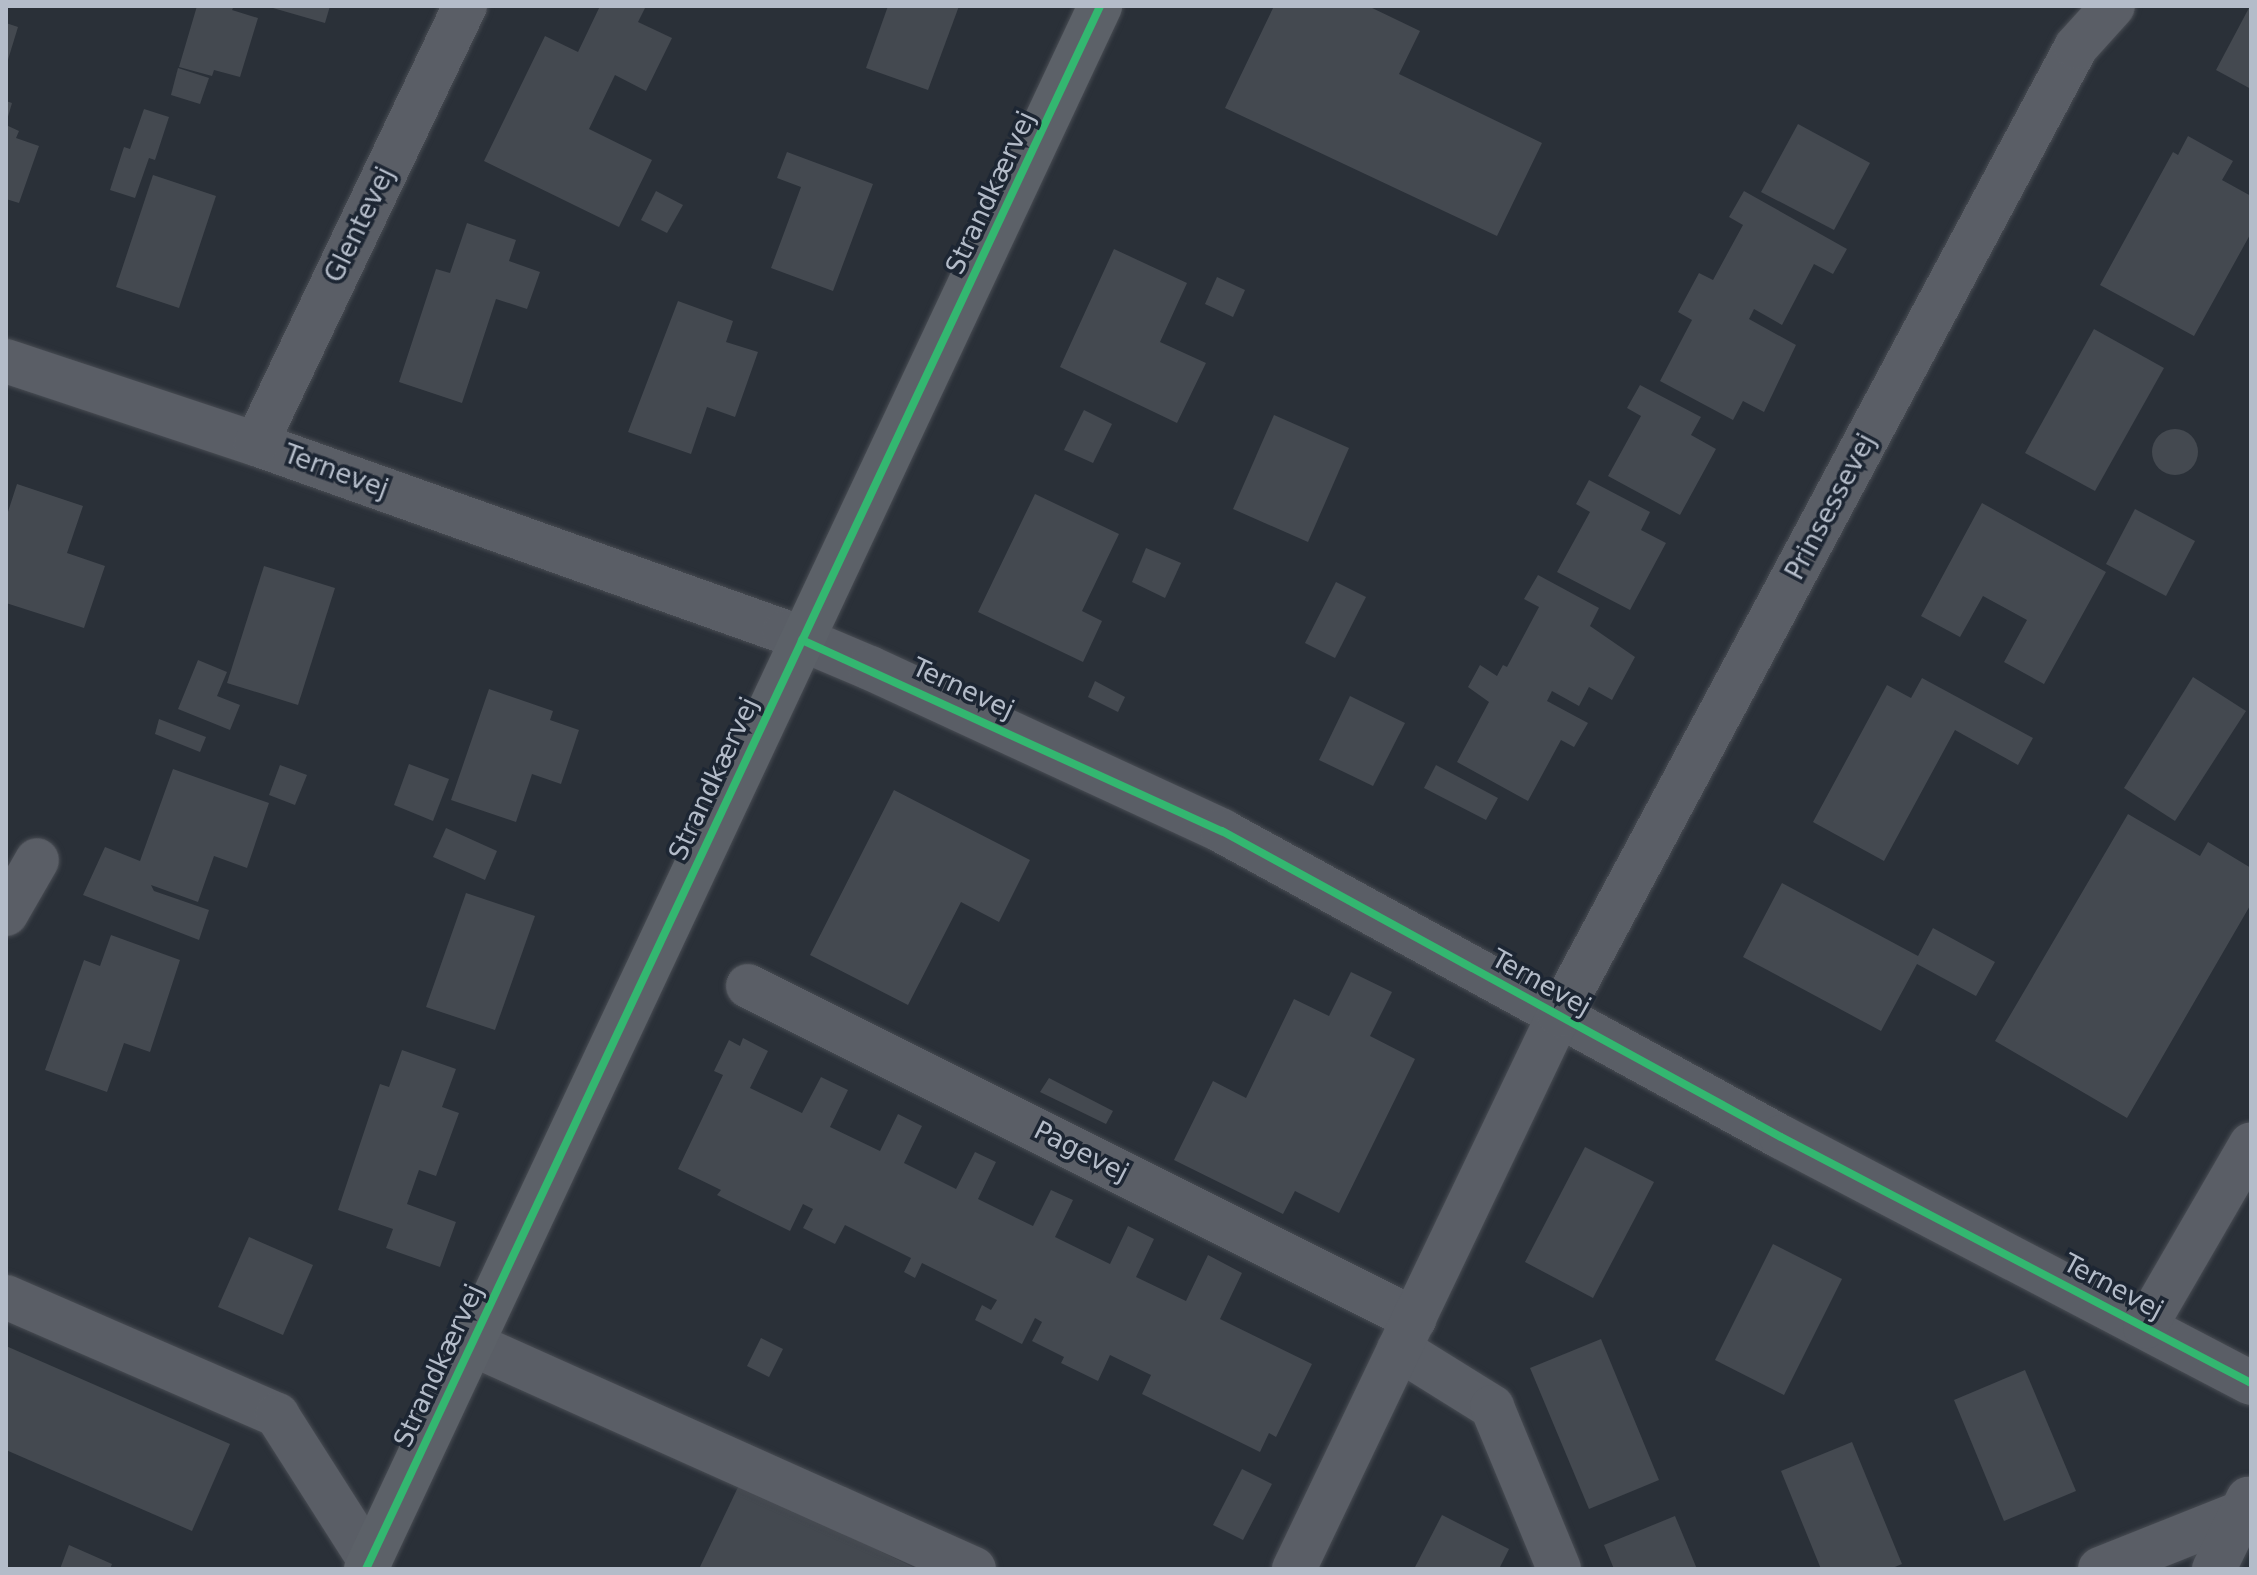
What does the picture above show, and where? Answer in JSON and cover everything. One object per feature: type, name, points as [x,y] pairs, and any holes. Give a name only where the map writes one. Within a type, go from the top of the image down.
[{"type":"main road","name":"Strandkærvej","points":[[368,1565],[1100,6]]},
{"type":"street","name":"Glentevej","points":[[256,444],[465,6]]},
{"type":"street","name":"Prinsessevej","points":[[1559,1015],[2076,47],[2113,6]]},
{"type":"street","name":"Ternevej","points":[[6,361],[256,444],[802,640],[1222,831],[1781,1137],[2251,1383]]},
{"type":"street","points":[[6,914],[37,860]]},
{"type":"street","name":"Pagevej","points":[[748,986],[1406,1334],[1492,1407],[1559,1569]]},
{"type":"street","points":[[1294,1569],[1559,1015]]},
{"type":"street","points":[[2145,1327],[2251,1144]]},
{"type":"street","name":"Strandkærvej","points":[[6,1297],[277,1415],[368,1565]]},
{"type":"street","points":[[472,1344],[974,1569]]},
{"type":"street","points":[[2100,1569],[2246,1503]]},
{"type":"street","points":[[2214,1569],[2246,1503]]},
{"type":"building","points":[[197,6],[234,6],[232,10],[258,18],[240,77],[214,70],[212,76],[179,67]]},
{"type":"building","points":[[266,6],[330,6],[325,23]]},
{"type":"building","points":[[600,6],[646,6],[638,22],[672,38],[646,91],[615,75],[589,129],[652,160],[619,227],[484,161],[545,36],[578,52]]},
{"type":"building","points":[[888,6],[959,6],[928,90],[866,68]]},
{"type":"building","points":[[1274,6],[1368,6],[1420,31],[1399,74],[1542,143],[1497,236],[1225,108]]},
{"type":"building","points":[[2251,6],[2251,89],[2216,70]]},
{"type":"building","points":[[6,23],[18,27],[7,63],[6,63]]},
{"type":"building","points":[[178,68],[209,78],[200,104],[171,95]]},
{"type":"building","points":[[6,101],[12,103],[7,120],[6,119]]},
{"type":"building","points":[[144,109],[169,117],[155,160],[149,158],[135,198],[110,190],[124,147],[130,149]]},
{"type":"building","points":[[1798,124],[1870,163],[1834,230],[1761,192]]},
{"type":"building","points":[[6,125],[19,131],[16,138],[39,146],[19,203],[6,199]]},
{"type":"building","points":[[2188,136],[2233,161],[2222,180],[2251,196],[2251,233],[2194,336],[2100,285],[2173,152],[2178,155]]},
{"type":"building","points":[[787,152],[873,184],[833,291],[771,268],[801,187],[777,178]]},
{"type":"building","points":[[153,175],[216,196],[179,308],[116,287]]},
{"type":"building","points":[[656,191],[683,205],[667,233],[641,220]]},
{"type":"building","points":[[1744,191],[1847,249],[1833,274],[1814,264],[1782,325],[1754,309],[1749,319],[1796,345],[1764,412],[1743,401],[1733,420],[1660,381],[1692,320],[1678,312],[1699,273],[1713,280],[1743,225],[1729,217]]},
{"type":"building","points":[[467,223],[516,240],[509,261],[540,272],[527,309],[496,299],[462,403],[399,382],[436,269],[450,273]]},
{"type":"building","points":[[1114,249],[1187,283],[1160,342],[1206,363],[1177,423],[1060,367]]},
{"type":"building","points":[[1217,277],[1245,290],[1233,317],[1205,304]]},
{"type":"building","points":[[678,301],[733,321],[726,342],[758,352],[735,417],[707,407],[691,454],[628,432]]},
{"type":"building","points":[[2094,329],[2164,368],[2095,491],[2025,453]]},
{"type":"building","points":[[1640,385],[1701,417],[1691,435],[1716,449],[1680,515],[1608,476],[1641,416],[1627,408]]},
{"type":"building","points":[[1084,410],[1112,424],[1093,463],[1064,450]]},
{"type":"building","points":[[1274,415],[1349,448],[1308,542],[1233,509]]},
{"type":"building","points":[[2175,429],[2191,436],[2198,452],[2191,468],[2175,475],[2159,468],[2152,452],[2159,436]]},
{"type":"building","points":[[1589,480],[1650,512],[1641,530],[1666,543],[1630,610],[1557,572],[1590,512],[1576,504]]},
{"type":"building","points":[[17,484],[83,506],[67,553],[105,566],[84,628],[6,603],[6,518]]},
{"type":"building","points":[[1035,494],[1119,534],[1082,611],[1102,621],[1083,662],[978,612]]},
{"type":"building","points":[[1982,503],[2106,572],[2044,684],[2004,662],[2027,620],[1983,596],[1960,637],[1921,616]]},
{"type":"building","points":[[2135,509],[2195,541],[2166,596],[2106,564]]},
{"type":"building","points":[[1146,548],[1181,563],[1165,598],[1132,582]]},
{"type":"building","points":[[264,566],[335,588],[298,705],[227,683]]},
{"type":"building","points":[[1538,575],[1599,608],[1590,626],[1635,657],[1612,700],[1589,687],[1579,706],[1552,691],[1547,701],[1588,723],[1574,747],[1561,740],[1528,801],[1457,762],[1489,702],[1468,687],[1480,665],[1497,676],[1503,665],[1507,667],[1539,607],[1524,599]]},
{"type":"building","points":[[1336,582],[1366,597],[1335,658],[1305,643]]},
{"type":"building","points":[[198,660],[227,672],[217,696],[240,705],[230,730],[178,709]]},
{"type":"building","points":[[2193,677],[2246,711],[2175,821],[2124,788]]},
{"type":"building","points":[[1922,678],[2033,738],[2018,765],[1955,730],[1884,861],[1813,822],[1887,685],[1911,698]]},
{"type":"building","points":[[1095,681],[1125,697],[1118,712],[1088,697]]},
{"type":"building","points":[[489,689],[553,711],[550,720],[579,730],[561,784],[532,774],[516,822],[451,800]]},
{"type":"building","points":[[1350,696],[1405,723],[1373,786],[1319,760]]},
{"type":"building","points":[[159,719],[206,737],[200,752],[155,734]]},
{"type":"building","points":[[409,764],[449,779],[433,821],[394,805]]},
{"type":"building","points":[[280,765],[307,775],[295,805],[269,795]]},
{"type":"building","points":[[1436,765],[1498,798],[1486,820],[1424,788]]},
{"type":"building","points":[[173,769],[269,803],[247,868],[214,856],[198,902],[151,885],[154,891],[209,910],[199,940],[83,895],[105,847],[140,861]]},
{"type":"building","points":[[894,790],[1030,860],[999,922],[961,902],[908,1005],[810,955]]},
{"type":"building","points":[[2128,814],[2200,856],[2208,842],[2251,868],[2251,904],[2127,1118],[1995,1041]]},
{"type":"building","points":[[446,828],[497,851],[485,880],[433,857]]},
{"type":"building","points":[[1782,883],[1918,956],[1933,928],[1995,962],[1976,996],[1917,964],[1881,1031],[1743,957]]},
{"type":"building","points":[[466,893],[535,916],[495,1030],[426,1007]]},
{"type":"building","points":[[111,935],[180,960],[150,1052],[124,1043],[107,1092],[45,1070],[84,960],[100,966]]},
{"type":"building","points":[[1351,972],[1392,992],[1370,1036],[1415,1059],[1339,1213],[1295,1191],[1283,1214],[1174,1160],[1213,1081],[1246,1098],[1294,999],[1329,1016]]},
{"type":"building","points":[[743,1038],[768,1051],[750,1088],[802,1113],[821,1077],[848,1090],[830,1127],[880,1151],[898,1114],[922,1126],[904,1163],[956,1189],[975,1152],[996,1162],[978,1199],[1033,1226],[1051,1190],[1073,1200],[1055,1237],[1110,1264],[1128,1226],[1154,1239],[1136,1277],[1186,1301],[1208,1255],[1242,1273],[1220,1319],[1312,1364],[1276,1437],[1269,1433],[1260,1452],[1142,1394],[1151,1375],[1110,1355],[1098,1381],[1061,1363],[1064,1357],[1032,1341],[1042,1322],[1035,1318],[1022,1344],[975,1320],[982,1305],[991,1310],[997,1300],[922,1263],[915,1278],[904,1272],[911,1258],[845,1225],[835,1244],[803,1228],[813,1209],[803,1204],[790,1231],[717,1195],[721,1190],[678,1169],[723,1075],[714,1071],[729,1040],[740,1046]]},
{"type":"building","points":[[402,1050],[456,1069],[442,1107],[459,1113],[436,1176],[419,1170],[407,1204],[456,1222],[440,1267],[386,1248],[393,1229],[338,1210],[380,1084],[389,1087]]},
{"type":"building","points":[[1049,1078],[1113,1111],[1106,1124],[1040,1092]]},
{"type":"building","points":[[1585,1147],[1654,1182],[1593,1298],[1525,1262]]},
{"type":"building","points":[[249,1237],[313,1265],[283,1335],[218,1307]]},
{"type":"building","points":[[1773,1244],[1842,1279],[1784,1395],[1715,1360]]},
{"type":"building","points":[[761,1338],[783,1349],[769,1377],[747,1366]]},
{"type":"building","points":[[1601,1339],[1659,1480],[1589,1509],[1530,1368]]},
{"type":"building","points":[[6,1346],[230,1444],[192,1531],[6,1450]]},
{"type":"building","points":[[2025,1370],[2076,1491],[2004,1521],[1954,1400]]},
{"type":"building","points":[[1852,1442],[1902,1564],[1890,1569],[1821,1569],[1781,1471]]},
{"type":"building","points":[[1242,1469],[1272,1484],[1243,1540],[1213,1525]]},
{"type":"building","points":[[740,1483],[917,1569],[699,1569]]},
{"type":"building","points":[[1442,1515],[1509,1549],[1499,1569],[1414,1569]]},
{"type":"building","points":[[1675,1516],[1697,1569],[1614,1569],[1604,1545]]},
{"type":"building","points":[[69,1545],[112,1564],[110,1569],[60,1569]]},
{"type":"cycle path","points":[[366,1569],[1100,6]]},
{"type":"cycle path","points":[[802,640],[1222,831],[1781,1137],[2251,1383]]}]
